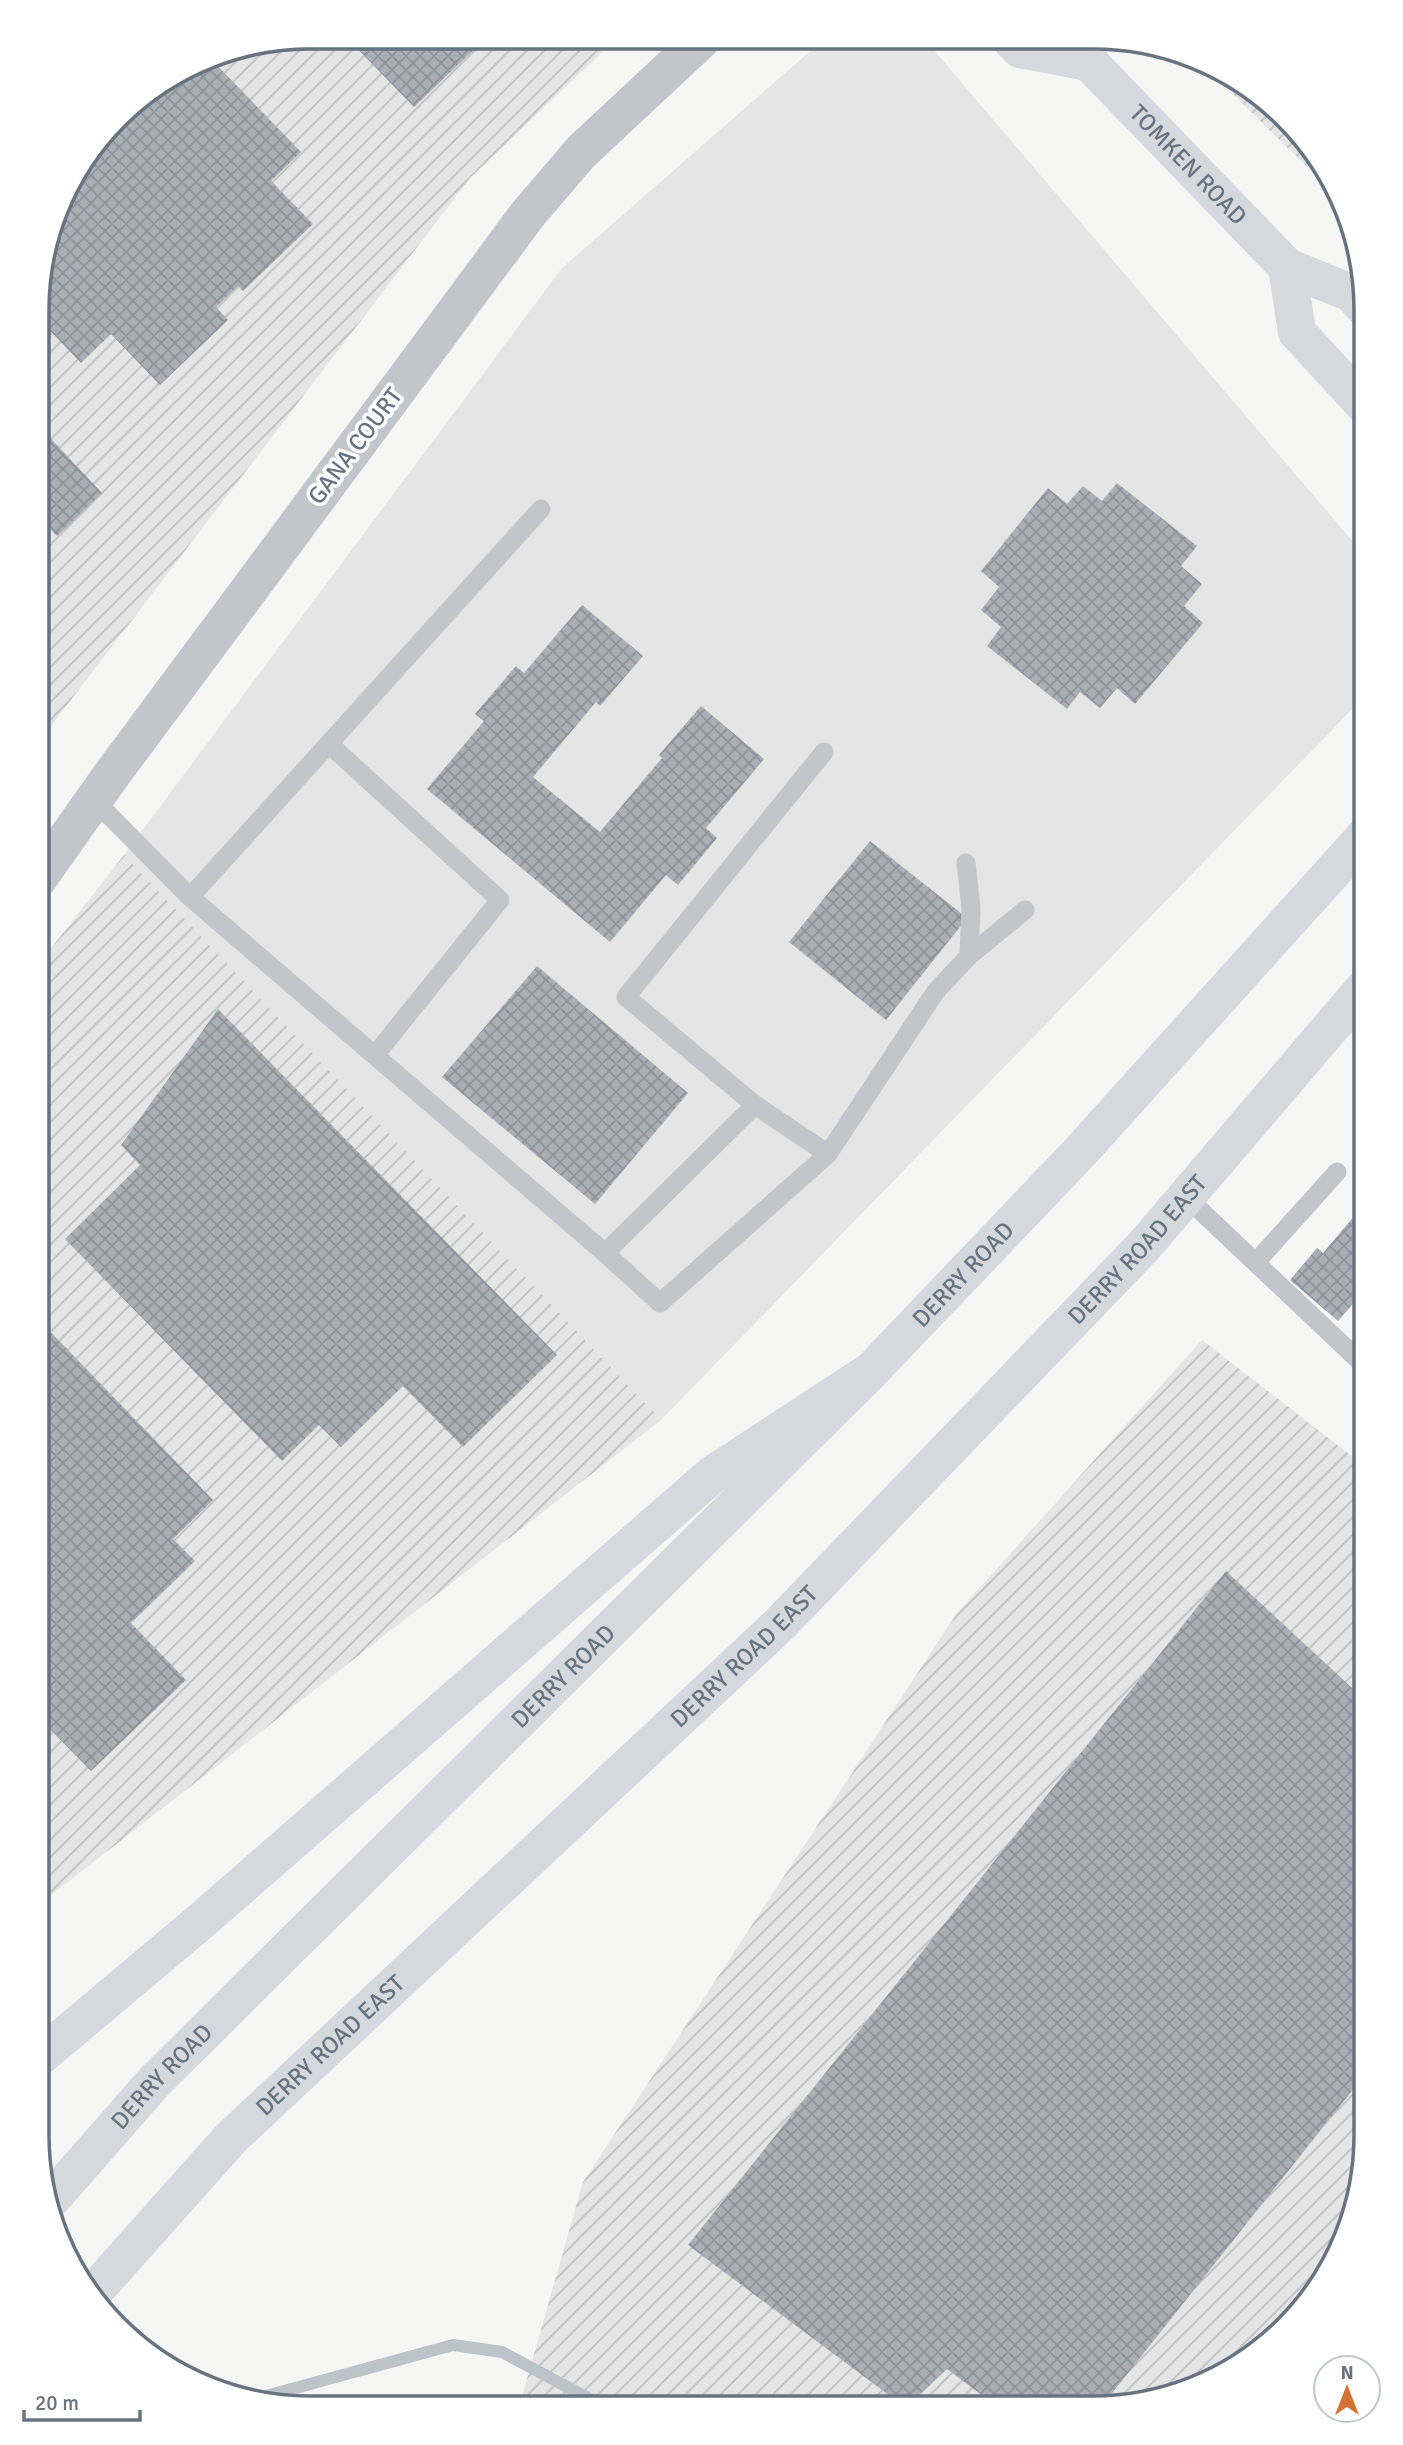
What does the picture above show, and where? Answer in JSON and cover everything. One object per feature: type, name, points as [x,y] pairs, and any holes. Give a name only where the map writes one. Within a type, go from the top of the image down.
[{"type":"main road","name":"TOMKEN ROAD","points":[[1020,49],[1087,52],[1287,267],[1353,295]]},
{"type":"main road","points":[[1287,267],[1297,332],[1354,394]]},
{"type":"main road","name":"DERRY ROAD","points":[[56,2194],[154,2082],[871,1371],[1080,1152],[1354,848]]},
{"type":"main road","name":"DERRY ROAD EAST","points":[[98,2286],[231,2138],[780,1623],[1144,1246],[1354,1000]]},
{"type":"main road","points":[[49,2049],[201,1921],[712,1475],[871,1371]]},
{"type":"street","name":"GANA COURT","points":[[49,863],[528,214],[581,152],[691,49]]},
{"type":"lane","points":[[190,897],[541,509]]},
{"type":"lane","points":[[329,744],[500,900],[375,1055]]},
{"type":"lane","points":[[824,752],[626,997],[755,1105],[828,1154]]},
{"type":"lane","points":[[94,800],[190,897],[660,1303],[828,1154],[936,991],[968,956],[1025,910]]},
{"type":"lane","points":[[966,863],[971,908],[968,956]]},
{"type":"lane","points":[[605,1254],[755,1105]]},
{"type":"lane","points":[[1256,1262],[1337,1172]]},
{"type":"lane","points":[[1185,1196],[1354,1356]]},
{"type":"shaded area","points":[[310,49],[605,49],[470,178],[49,729],[51,276],[58,242],[69,210],[84,179],[103,151],[125,125],[179,84],[226,63],[259,54]]},
{"type":"shaded area","points":[[813,49],[933,49],[1354,543],[1354,707],[661,1420],[124,855],[562,268]]},
{"type":"shaded area","points":[[1221,82],[1278,125],[1317,176]]},
{"type":"shaded area","points":[[124,855],[661,1420],[49,1897],[49,951]]},
{"type":"shaded area","points":[[1202,1340],[1354,1458],[1354,2135],[1352,2169],[1345,2203],[1319,2266],[1278,2320],[1238,2352],[1193,2376],[1161,2387],[1127,2394],[522,2396],[583,2182],[957,1613]]},
{"type":"building","points":[[358,49],[475,49],[414,107]]},
{"type":"building","points":[[218,66],[301,152],[271,181],[313,224],[243,291],[238,286],[216,307],[228,320],[160,385],[111,334],[81,363],[49,329],[51,276],[58,242],[69,210],[93,165],[125,125],[179,84]]},
{"type":"building","points":[[49,437],[102,493],[57,536],[49,528]]},
{"type":"building","points":[[1117,483],[1197,546],[1181,566],[1202,584],[1184,606],[1203,623],[1135,704],[1117,688],[1100,708],[1080,692],[1067,709],[987,646],[1001,627],[981,610],[999,587],[981,571],[1048,488],[1067,504],[1083,486],[1102,501]]},
{"type":"building","points":[[582,605],[643,656],[600,706],[596,702],[533,777],[600,832],[662,758],[659,755],[701,706],[764,759],[706,828],[717,838],[678,885],[666,875],[610,942],[427,789],[484,721],[475,714],[516,666],[524,673]]},
{"type":"building","points":[[870,841],[967,918],[886,1020],[789,942]]},
{"type":"building","points":[[537,966],[688,1093],[595,1204],[442,1077]]},
{"type":"building","points":[[218,1009],[557,1355],[463,1447],[403,1386],[341,1447],[319,1425],[282,1461],[65,1239],[140,1165],[121,1145]]},
{"type":"building","points":[[1354,1216],[1354,1303],[1338,1321],[1290,1280],[1317,1248],[1323,1253]]},
{"type":"building","points":[[49,1330],[213,1500],[173,1539],[195,1561],[131,1623],[186,1680],[91,1771],[49,1728]]},
{"type":"building","points":[[1226,1571],[1354,1690],[1354,2088],[1111,2395],[983,2396],[947,2369],[919,2396],[890,2396],[688,2245]]},
{"type":"waterway","points":[[274,2394],[453,2345],[502,2352],[584,2396]]}]
